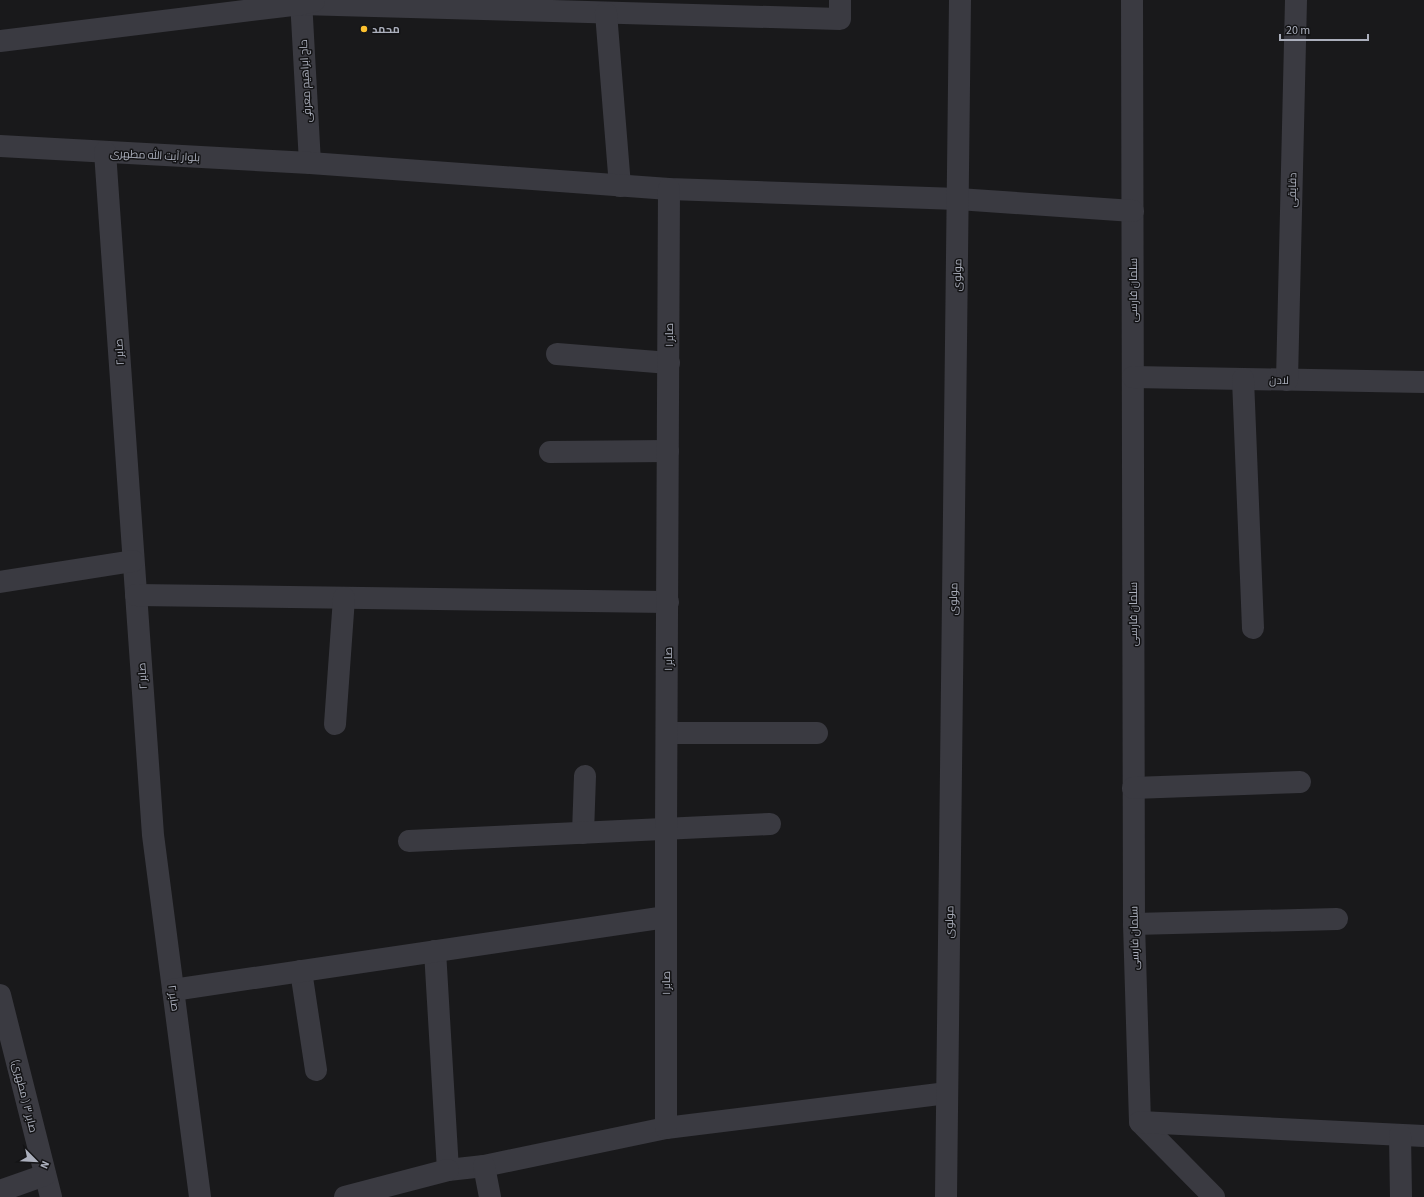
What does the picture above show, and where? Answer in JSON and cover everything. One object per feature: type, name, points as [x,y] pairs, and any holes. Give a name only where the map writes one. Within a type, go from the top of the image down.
[{"type":"street","points":[[0,41],[307,1],[606,13],[840,20],[840,0]]},
{"type":"street","name":"مولوی","points":[[946,1197],[960,0]]},
{"type":"street","name":"سلمان فارسی","points":[[1132,0],[1133,788],[1134,924],[1140,1122]]},
{"type":"street","name":"دقایقی","points":[[1287,380],[1296,0]]},
{"type":"street","name":"حاج ابراهیم معرفی","points":[[307,1],[310,163]]},
{"type":"street","points":[[606,13],[620,186]]},
{"type":"street","name":"بلوار آیت الله مطهری","points":[[0,146],[310,163],[669,189],[958,199],[1133,211]]},
{"type":"street","name":"صابر ۲","points":[[105,152],[153,835],[200,1197]]},
{"type":"street","name":"صابر ۱","points":[[666,1128],[669,189]]},
{"type":"street","points":[[557,354],[669,363]]},
{"type":"street","name":"لادن","points":[[1133,377],[1424,382]]},
{"type":"street","points":[[1243,379],[1253,628]]},
{"type":"street","points":[[550,452],[668,452]]},
{"type":"street","points":[[0,582],[134,561]]},
{"type":"street","points":[[136,595],[668,602]]},
{"type":"street","points":[[335,724],[344,598]]},
{"type":"street","points":[[667,733],[817,733]]},
{"type":"street","points":[[583,833],[585,776]]},
{"type":"street","points":[[1133,788],[1300,782]]},
{"type":"street","points":[[409,841],[770,824]]},
{"type":"street","points":[[173,990],[666,917]]},
{"type":"street","points":[[1134,924],[1337,919]]},
{"type":"street","points":[[435,951],[448,1170]]},
{"type":"street","points":[[301,971],[316,1070]]},
{"type":"street","name":"صابر ۳ ( مطهری)","points":[[0,995],[50,1197]]},
{"type":"street","points":[[345,1197],[389,1192],[448,1170],[484,1166],[666,1128],[947,1094]]},
{"type":"street","points":[[1140,1122],[1424,1136]]},
{"type":"street","points":[[1140,1122],[1214,1197]]},
{"type":"street","points":[[1400,1135],[1401,1197]]},
{"type":"street","points":[[484,1166],[490,1197]]},
{"type":"street","points":[[0,1191],[45,1175]]},
{"type":"place","name":"محمد","points":[[364,29]]}]
